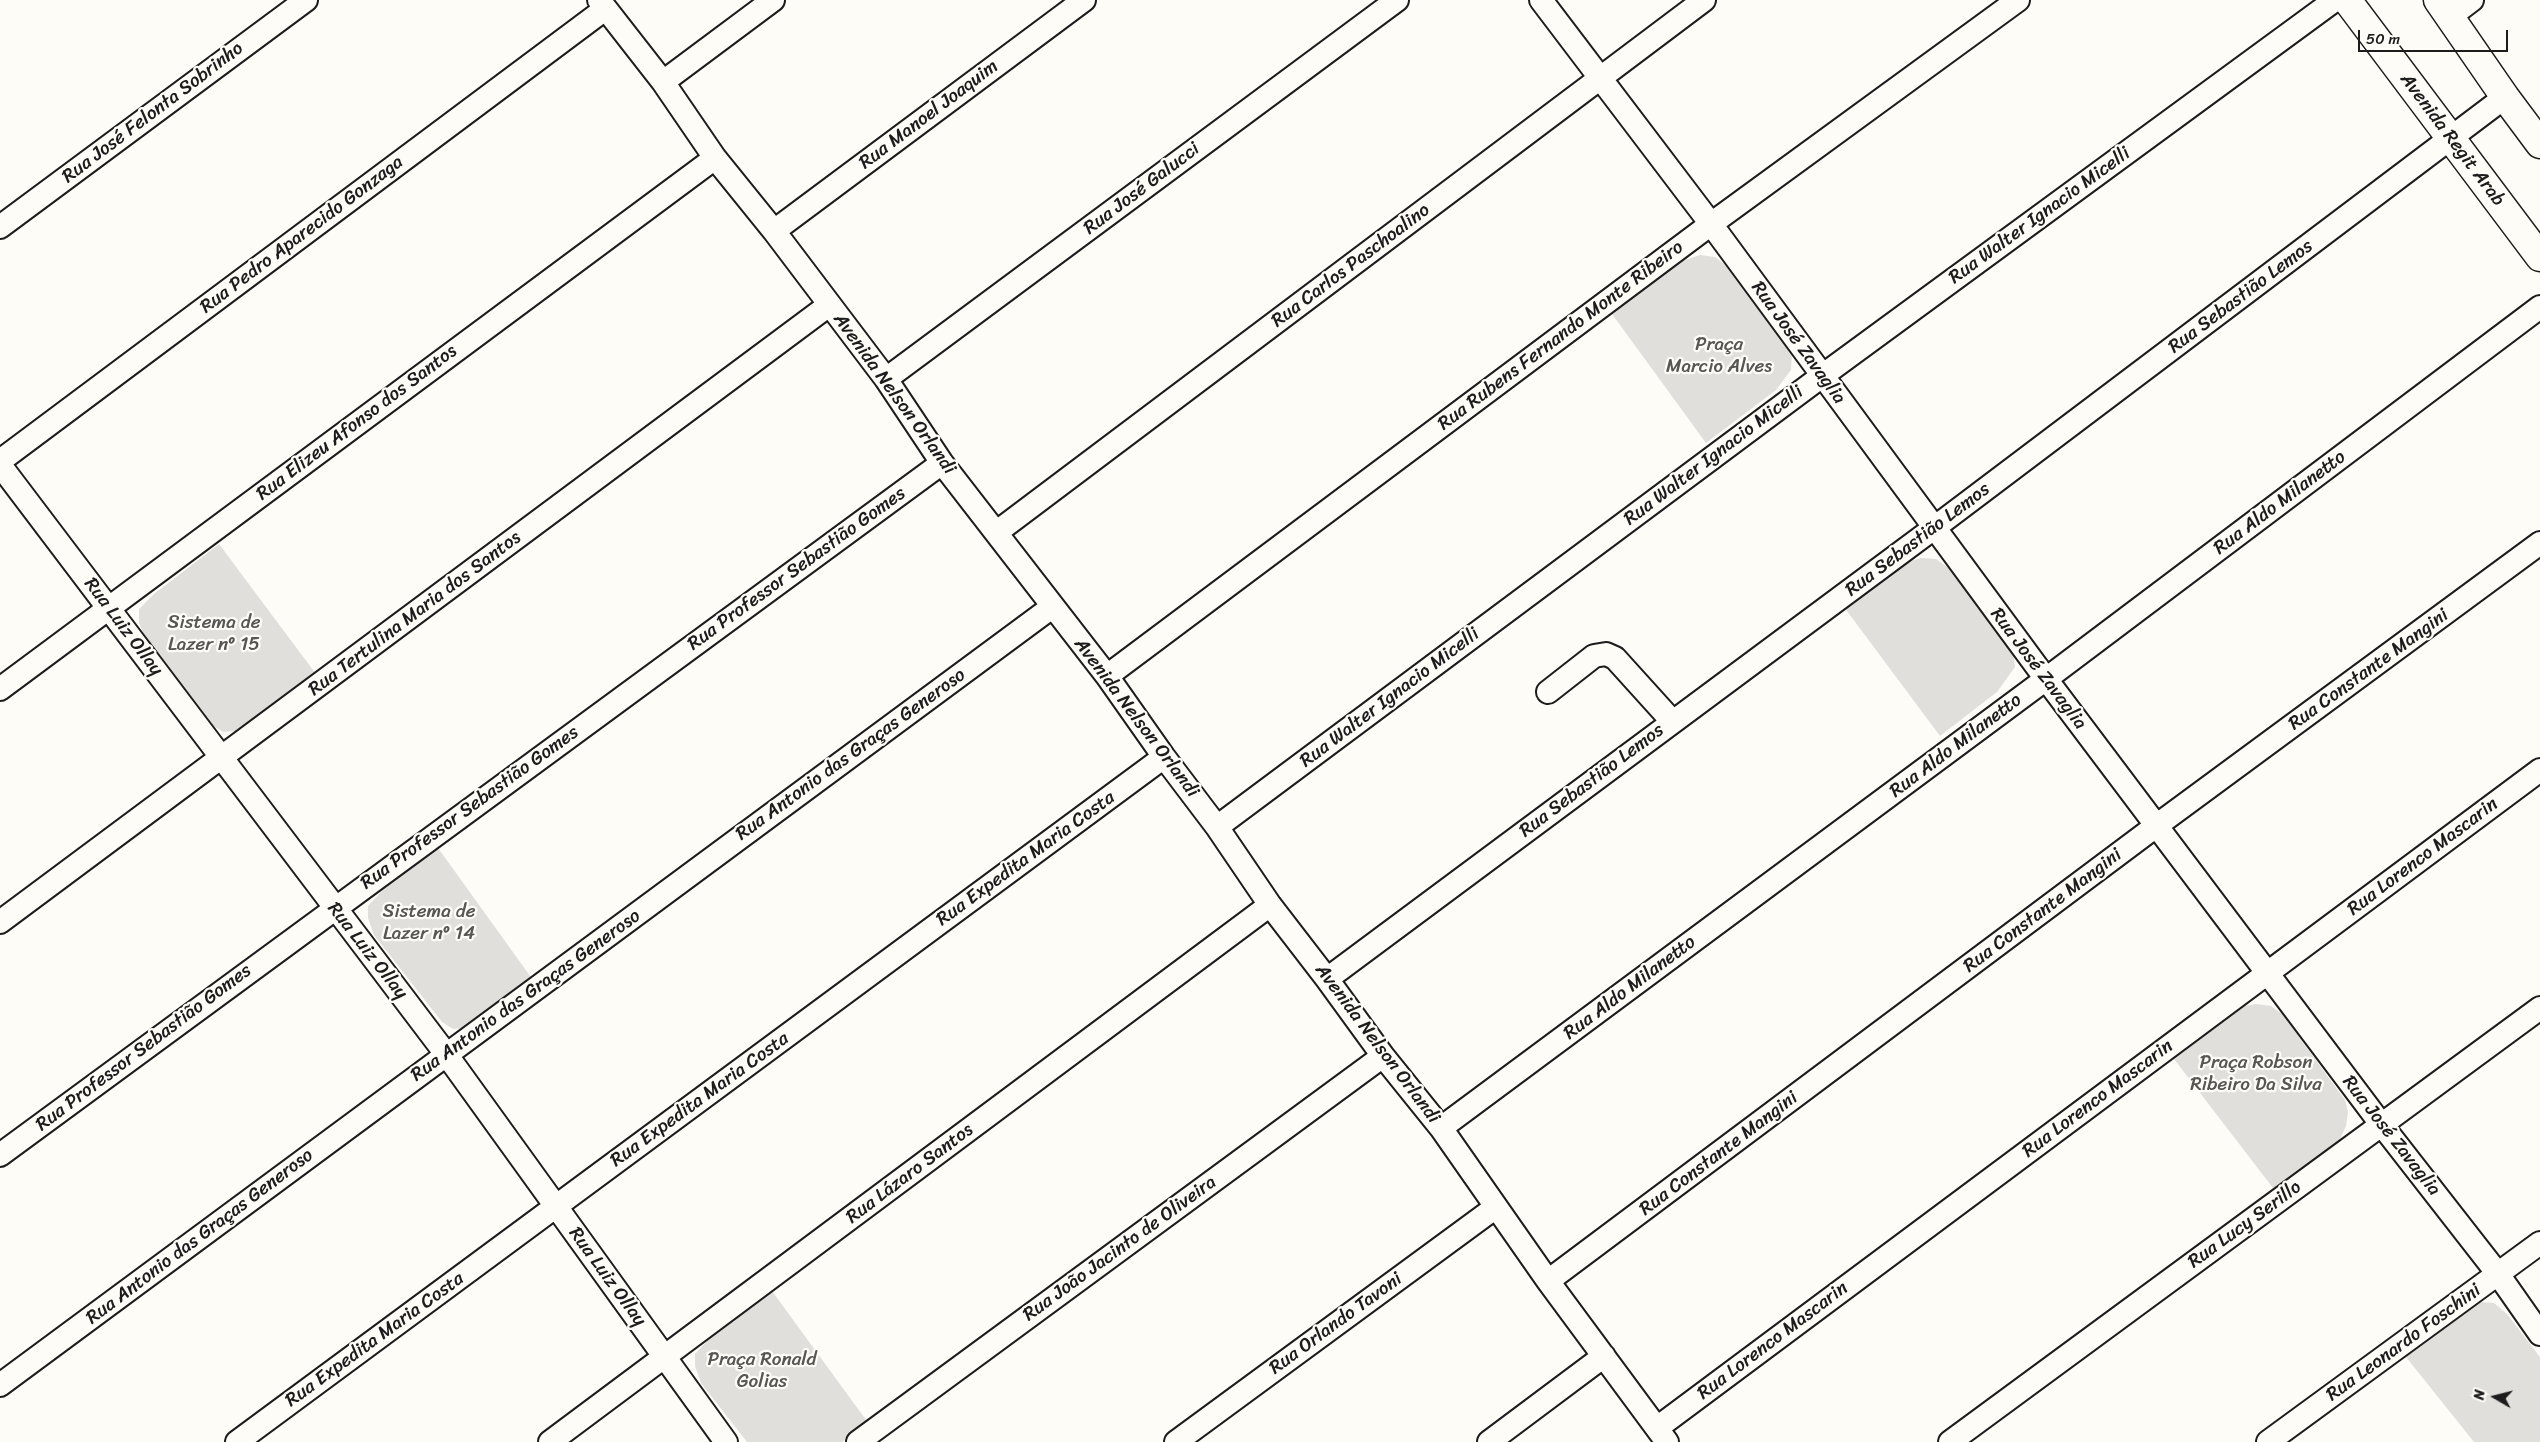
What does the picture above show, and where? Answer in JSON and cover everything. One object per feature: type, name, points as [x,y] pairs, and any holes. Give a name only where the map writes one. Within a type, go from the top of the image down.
[{"type":"main road","name":"Avenida Regit Arab","points":[[2346,0],[2540,257]]},
{"type":"main road","points":[[2444,8],[2540,144]]},
{"type":"street","name":"Rua José Felonta Sobrinho","points":[[0,227],[306,0]]},
{"type":"street","points":[[663,82],[773,0]]},
{"type":"street","name":"Rua Manoel Joaquim","points":[[774,231],[1084,0]]},
{"type":"street","name":"Rua José Galucci","points":[[886,379],[1397,0]]},
{"type":"street","name":"Rua José Zavaglia","points":[[1541,0],[1599,79],[1711,224],[2156,826],[2381,1124],[2498,1274],[2540,1334]]},
{"type":"street","name":"Rua Carlos Paschoalino","points":[[997,532],[1704,0]]},
{"type":"street","name":"Rua Rubens Fernando Monte Ribeiro","points":[[1107,676],[1711,224],[2018,0]]},
{"type":"street","name":"Rua Walter Ignacio Micelli","points":[[1217,827],[1822,376],[2335,0]]},
{"type":"street","points":[[2444,8],[2472,0]]},
{"type":"street","name":"Avenida Nelson Orlandi","points":[[602,4],[663,82],[715,158],[774,231],[886,379],[942,462],[1107,676],[1164,757],[1217,827],[1270,905],[1327,978],[1383,1056],[1441,1128],[1548,1281],[1662,1435]]},
{"type":"street","name":"Rua Pedro Aparecido Gonzaga","points":[[0,463],[602,4]]},
{"type":"street","name":"Rua Sebastião Lemos","points":[[1327,978],[1934,528],[2505,97]]},
{"type":"street","name":"Rua Elizeu Afonso dos Santos","points":[[0,689],[715,158]]},
{"type":"street","name":"Rua Tertulina Maria dos Santos","points":[[0,922],[830,305]]},
{"type":"street","name":"Rua Aldo Milanetto","points":[[1441,1128],[2046,679],[2540,307]]},
{"type":"street","name":"Rua Professor Sebastião Gomes","points":[[0,1155],[333,908],[942,462]]},
{"type":"street","name":"Rua Luiz Ollay","points":[[0,463],[333,908],[446,1054],[666,1356],[726,1442]]},
{"type":"street","name":"Rua Constante Mangini","points":[[1548,1281],[2156,826],[2540,543]]},
{"type":"street","name":"Rua Antonio das Graças Generoso","points":[[0,1385],[1052,607]]},
{"type":"street","points":[[1548,692],[1594,656],[1606,654],[1615,658],[1672,721]]},
{"type":"street","name":"Rua Expedita Maria Costa","points":[[237,1442],[1164,757]]},
{"type":"street","name":"Rua Lorenco Mascarin","points":[[1662,1435],[2268,973],[2540,770]]},
{"type":"street","name":"Rua Lázaro Santos","points":[[550,1442],[1270,905]]},
{"type":"street","name":"Rua Lucy Serillo","points":[[1950,1442],[2540,1008]]},
{"type":"street","name":"Rua João Jacinto de Oliveira","points":[[858,1442],[1383,1056]]},
{"type":"street","name":"Rua Orlando Tavoni","points":[[1176,1442],[1496,1206]]},
{"type":"street","name":"Rua Leonardo Foschini","points":[[2268,1442],[2540,1242]]},
{"type":"street","points":[[1489,1442],[1604,1356]]},
{"type":"green space","name":"Praça Marcio Alves","points":[[1700,255],[1715,257],[1728,267],[1792,351],[1791,370],[1776,390],[1706,443],[1612,314],[1682,261]]},
{"type":"green space","name":"Sistema de Lazer nº 15","points":[[219,544],[316,674],[237,731],[223,732],[212,725],[145,639],[139,622],[139,609],[154,594]]},
{"type":"green space","points":[[1921,558],[1936,559],[1950,569],[2013,653],[2015,667],[1997,692],[1940,736],[1844,607],[1904,563]]},
{"type":"green space","name":"Sistema de Lazer nº 14","points":[[438,848],[533,980],[467,1028],[453,1029],[442,1022],[374,935],[368,918],[368,906],[383,890]]},
{"type":"green space","name":"Praça Robson Ribeiro Da Silva","points":[[2256,1004],[2271,1006],[2282,1014],[2345,1100],[2348,1112],[2346,1126],[2339,1141],[2273,1188],[2174,1059],[2245,1006]]},
{"type":"green space","name":"Praça Ronald Golias","points":[[772,1291],[869,1424],[842,1442],[747,1442],[701,1383],[695,1366],[695,1354],[710,1338]]},
{"type":"green space","points":[[2479,1302],[2494,1303],[2507,1314],[2540,1357],[2540,1442],[2474,1442],[2402,1352],[2461,1308]]}]
